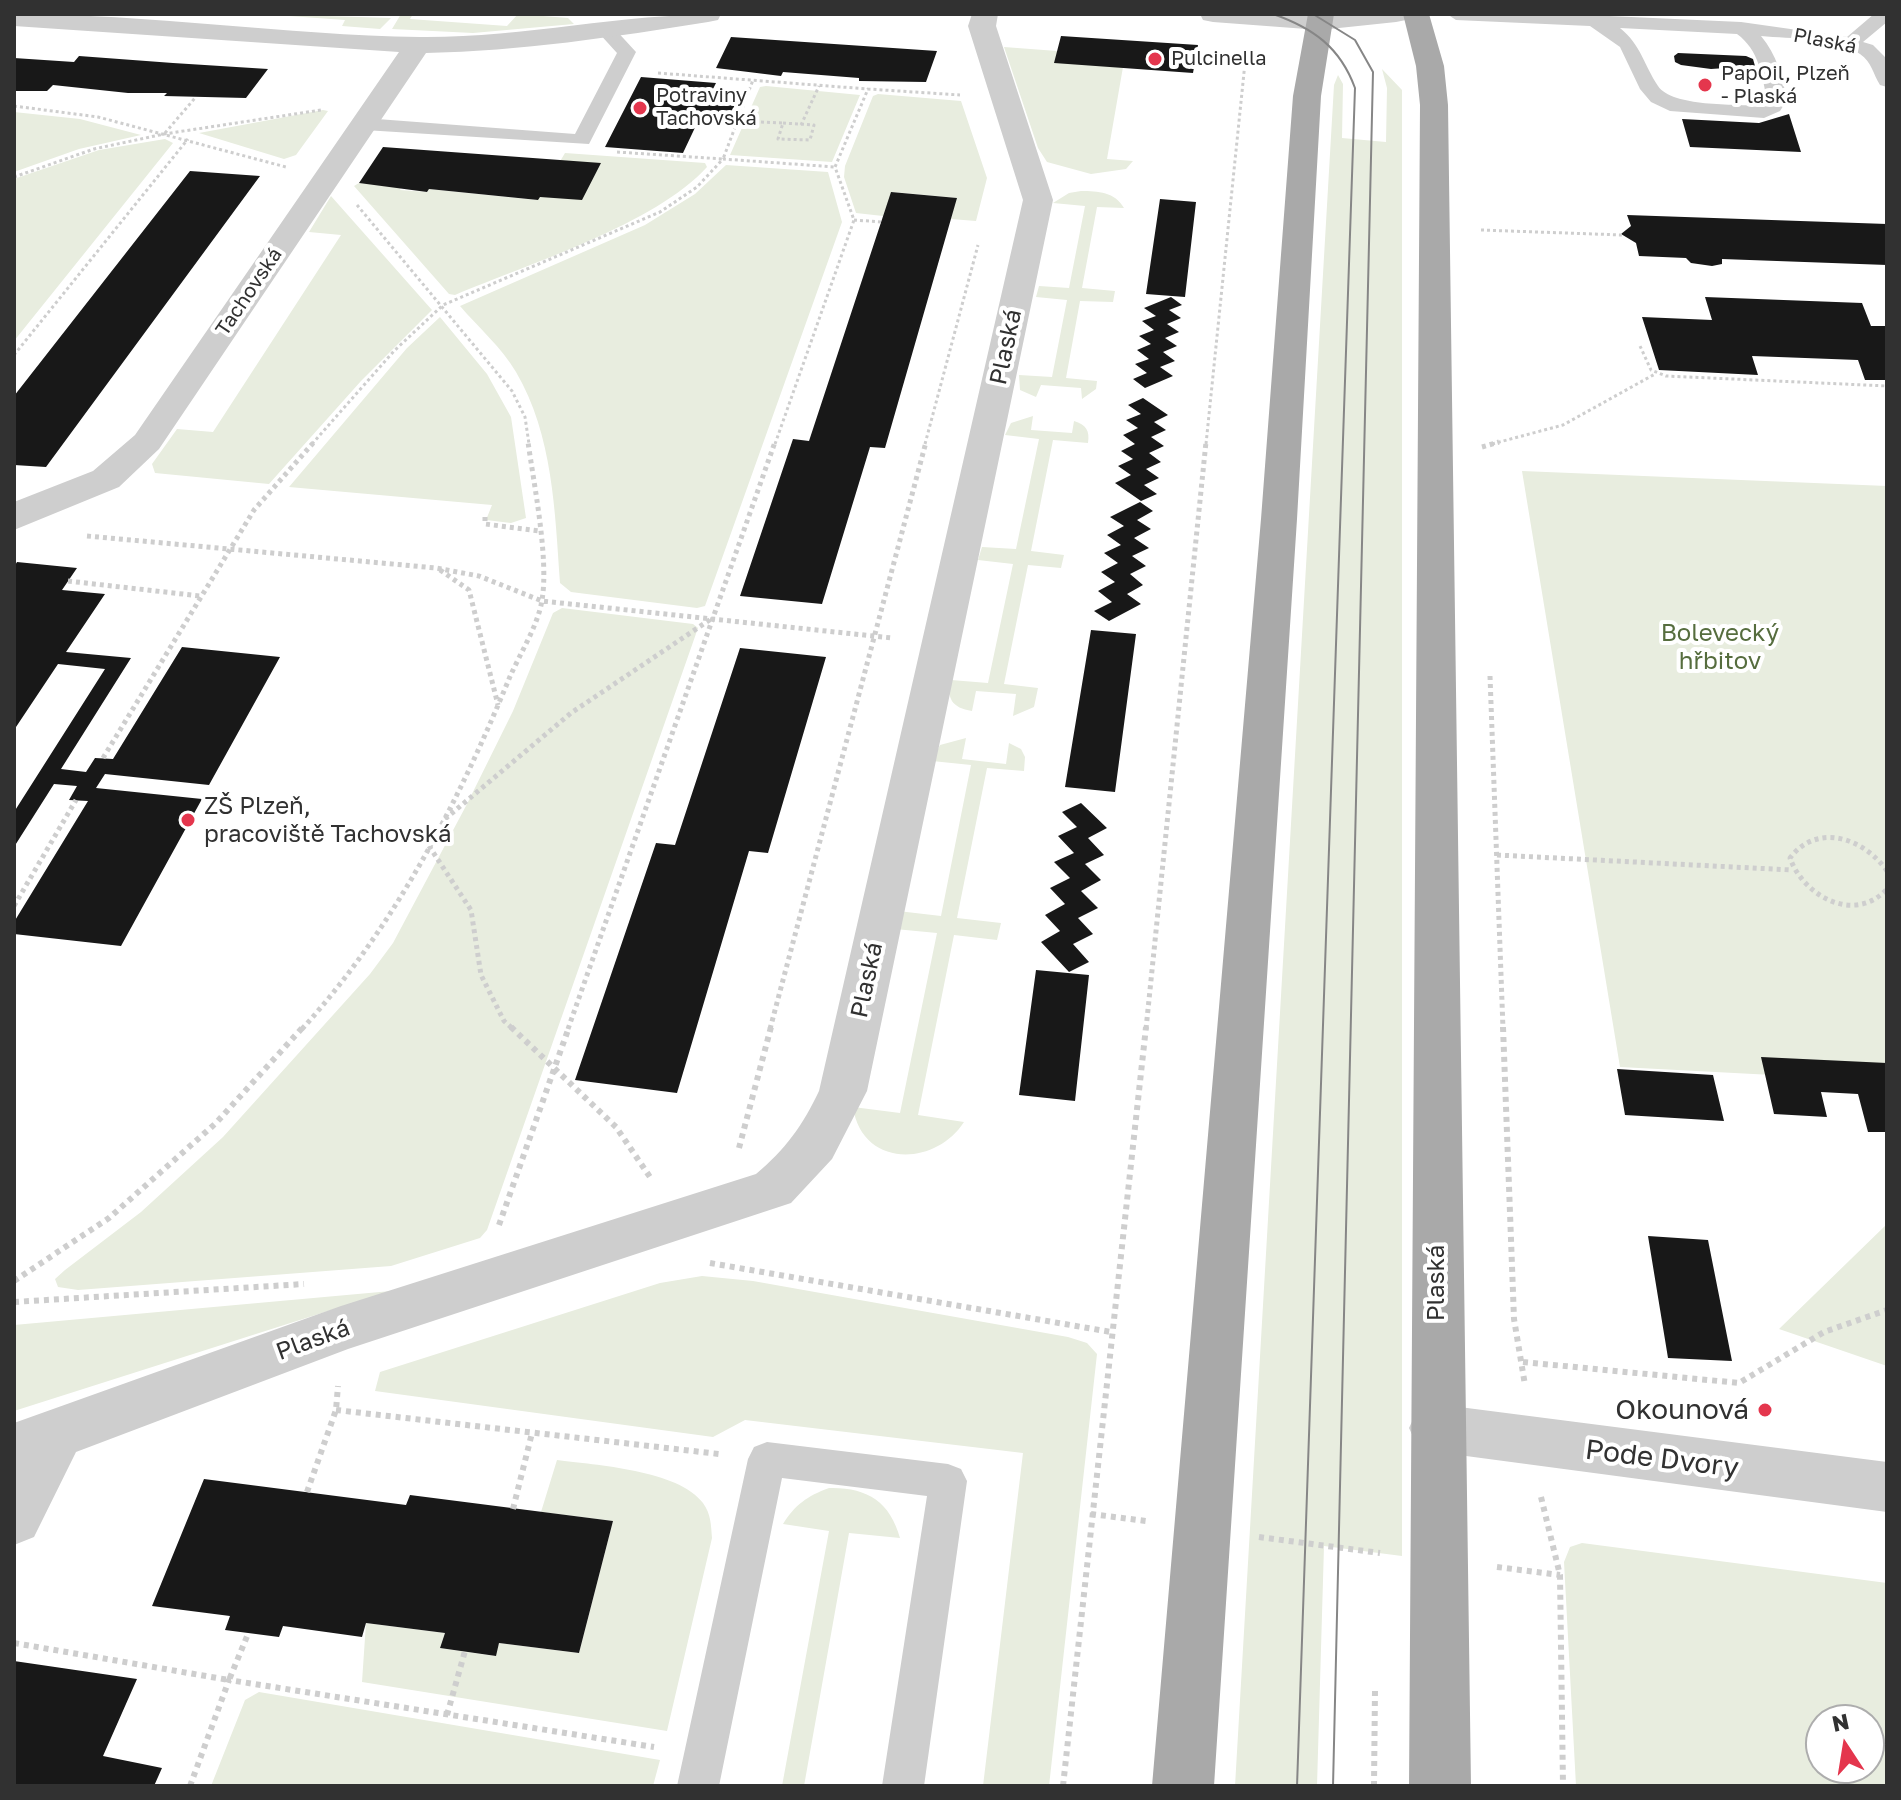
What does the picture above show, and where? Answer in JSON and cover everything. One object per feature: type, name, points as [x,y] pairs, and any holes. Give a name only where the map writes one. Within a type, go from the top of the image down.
[{"type":"main road","name":"Plaská","points":[[1416,14],[1430,66],[1434,105],[1436,1428],[1440,1786]]},
{"type":"main road","points":[[1183,1786],[1207,1424],[1262,750],[1307,96],[1320,18]]},
{"type":"street","points":[[18,17],[418,45],[484,45],[606,31],[708,14]]},
{"type":"street","name":"Plaská","points":[[14,1519],[36,1442],[341,1329],[773,1189],[802,1165],[819,1143],[843,1091],[1038,200],[982,26],[985,14]]},
{"type":"street","points":[[1213,14],[1320,18],[1396,14]]},
{"type":"street","name":"Tachovská","points":[[14,519],[31,501],[106,479],[147,442],[418,45]]},
{"type":"street","name":"Pode Dvory","points":[[1436,1428],[1887,1487]]},
{"type":"lane","name":"Plaská","points":[[1456,14],[1592,21],[1666,19],[1851,43],[1876,57],[1887,81]]},
{"type":"lane","points":[[1851,43],[1885,14]]},
{"type":"lane","points":[[1592,21],[1628,41],[1648,90],[1659,101],[1670,105],[1764,112],[1773,107],[1777,100],[1771,69],[1758,41],[1741,28]]},
{"type":"lane","points":[[372,113],[582,140],[627,52],[606,31]]},
{"type":"lane","points":[[702,1770],[767,1459],[948,1481],[903,1786]]},
{"type":"path","points":[[1063,1786],[1111,1332],[1131,1178],[1247,48]]},
{"type":"path","points":[[617,70],[1004,98]]},
{"type":"path","points":[[103,758],[228,549],[278,481],[394,351],[443,305],[660,212],[697,187],[723,159],[753,80]]},
{"type":"path","points":[[801,125],[819,86]]},
{"type":"path","points":[[499,1278],[492,1246],[854,220],[835,167],[868,89]]},
{"type":"path","points":[[164,134],[195,98]]},
{"type":"path","points":[[14,106],[98,117],[188,139],[292,169],[346,193],[512,391],[525,417],[540,531],[542,601],[498,706],[441,823],[377,938],[331,997],[216,1123],[109,1218],[14,1281]]},
{"type":"path","points":[[14,177],[94,149],[164,134],[372,113]]},
{"type":"path","points":[[737,121],[783,123],[801,125],[814,125],[810,140],[778,139],[783,123]]},
{"type":"path","points":[[556,138],[551,147],[835,167]]},
{"type":"path","points":[[14,355],[188,139]]},
{"type":"path","points":[[854,220],[882,222]]},
{"type":"path","points":[[1476,230],[1622,235]]},
{"type":"path","points":[[736,1156],[981,232]]},
{"type":"path","points":[[1640,346],[1646,363],[1655,374]]},
{"type":"path","points":[[1481,447],[1563,425],[1655,374],[1690,379],[1887,386]]},
{"type":"path","points":[[1481,434],[1481,463]]},
{"type":"path","points":[[485,517],[485,524],[540,531]]},
{"type":"path","points":[[75,535],[436,568],[479,576],[542,601],[941,643]]},
{"type":"path","points":[[436,568],[469,590],[498,706]]},
{"type":"path","points":[[68,581],[200,596]]},
{"type":"path","points":[[441,823],[571,713],[712,619]]},
{"type":"path","points":[[1490,667],[1514,1319],[1523,1362],[1528,1442],[1560,1575],[1563,1786]]},
{"type":"path","points":[[14,906],[76,800]]},
{"type":"path","points":[[1887,871],[1871,851],[1856,843],[1821,837],[1795,848],[1790,858],[1792,870],[1810,892],[1842,904],[1873,902],[1887,889]]},
{"type":"path","points":[[429,846],[471,910],[481,975],[504,1021],[616,1127],[660,1191]]},
{"type":"path","points":[[1497,855],[1792,870]]},
{"type":"path","points":[[703,1262],[1111,1332]]},
{"type":"path","points":[[14,1302],[308,1284]]},
{"type":"path","points":[[1523,1362],[1739,1383],[1824,1332],[1887,1310]]},
{"type":"path","points":[[307,1492],[336,1410],[767,1459]]},
{"type":"path","points":[[513,1509],[532,1433]]},
{"type":"path","points":[[1091,1514],[1153,1522]]},
{"type":"path","points":[[1249,1536],[1389,1554]]},
{"type":"path","points":[[190,1786],[248,1634]]},
{"type":"path","points":[[14,1643],[447,1715],[702,1770]]},
{"type":"path","points":[[447,1715],[465,1651]]},
{"type":"green space","points":[[261,14],[391,18],[380,29],[342,26],[345,20]]},
{"type":"green space","points":[[401,14],[413,14],[410,19],[507,26],[518,14],[568,18],[574,24],[473,33],[392,29]]},
{"type":"green space","points":[[1004,47],[1057,51],[1123,67],[1107,159],[1133,161],[1126,169],[1091,174],[1047,162],[1038,148]]},
{"type":"green space","points":[[1382,69],[1402,90],[1402,1556],[1324,1546],[1317,1786],[1235,1786],[1334,85],[1338,75],[1343,84],[1342,138],[1386,142],[1387,88]]},
{"type":"green space","points":[[760,87],[860,95],[832,162],[730,155]]},
{"type":"green space","points":[[873,96],[961,101],[987,178],[976,221],[951,219],[956,198],[892,192],[883,216],[856,213],[844,177],[845,166]]},
{"type":"green space","points":[[328,111],[296,155],[284,159],[199,133]]},
{"type":"green space","points":[[14,112],[80,119],[141,135],[79,149],[14,172]]},
{"type":"green space","points":[[165,139],[173,143],[14,341],[14,179],[99,150]]},
{"type":"green space","points":[[565,153],[705,163],[707,167],[685,188],[624,224],[455,295],[449,294],[354,186],[359,183],[401,187],[400,190],[427,192],[429,189],[537,200]]},
{"type":"green space","points":[[726,165],[828,172],[842,222],[705,606],[697,608],[571,592],[560,583],[550,474],[538,422],[528,396],[504,355],[460,306],[645,225],[695,194]]},
{"type":"green space","points":[[1081,191],[1111,196],[1124,208],[1097,207],[1082,288],[1115,291],[1113,302],[1080,301],[1066,378],[1097,381],[1096,389],[1082,399],[1081,388],[1041,385],[1036,397],[1020,390],[1019,375],[1052,377],[1067,300],[1036,297],[1039,286],[1069,288],[1085,206],[1053,203],[1069,193]]},
{"type":"green space","points":[[331,196],[432,310],[361,381],[269,484],[155,473],[152,464],[177,429],[213,432],[341,235],[309,232]]},
{"type":"green space","points":[[440,317],[487,374],[511,417],[526,518],[511,523],[486,520],[492,505],[289,487],[407,348]]},
{"type":"green space","points":[[1033,416],[1031,430],[1072,433],[1074,421],[1088,431],[1088,443],[1053,440],[1031,551],[1064,555],[1061,568],[1028,565],[1004,684],[1038,688],[1034,707],[1013,716],[1016,694],[976,691],[972,711],[965,710],[955,705],[950,697],[951,680],[988,683],[1013,564],[978,560],[982,547],[1016,549],[1039,439],[1005,435],[1011,423]]},
{"type":"green space","name":"Bolevecký hřbitov","points":[[1522,471],[1887,486],[1887,1081],[1620,1067]]},
{"type":"green space","points":[[562,608],[693,624],[698,628],[487,1230],[480,1238],[391,1266],[78,1290],[58,1287],[55,1279],[141,1212],[223,1137],[370,974],[393,943],[467,804],[513,711],[553,613]]},
{"type":"green space","points":[[966,738],[962,759],[1006,764],[1009,743],[1021,749],[1025,757],[1024,771],[987,768],[957,918],[1001,923],[997,940],[954,935],[918,1115],[964,1122],[951,1137],[936,1147],[919,1153],[901,1154],[884,1150],[870,1141],[859,1127],[853,1107],[900,1113],[937,933],[895,929],[898,911],[941,916],[971,765],[932,761],[940,745]]},
{"type":"green space","points":[[1887,1224],[1887,1366],[1779,1329]]},
{"type":"green space","points":[[702,1276],[753,1281],[1068,1337],[1087,1343],[1097,1354],[1049,1786],[983,1786],[1023,1453],[745,1420],[713,1437],[375,1391],[380,1372],[660,1283]]},
{"type":"green space","points":[[391,1291],[14,1411],[14,1325]]},
{"type":"green space","points":[[557,1460],[656,1476],[691,1492],[708,1511],[712,1538],[667,1731],[362,1682],[366,1623],[445,1633],[440,1648],[495,1656],[499,1643],[579,1653],[613,1521],[541,1512]]},
{"type":"green space","points":[[829,1488],[854,1490],[875,1499],[890,1514],[900,1538],[849,1533],[804,1786],[782,1786],[829,1531],[783,1524],[802,1502]]},
{"type":"green space","points":[[1582,1543],[1887,1583],[1887,1786],[1576,1786],[1564,1562],[1570,1547]]},
{"type":"green space","points":[[259,1692],[660,1760],[653,1786],[211,1786],[245,1700]]},
{"type":"building","points":[[1061,36],[1198,45],[1193,73],[1054,63]]},
{"type":"building","points":[[731,37],[937,51],[926,82],[859,81],[859,78],[783,72],[781,76],[716,68]]},
{"type":"building","points":[[1678,53],[1746,56],[1753,59],[1755,66],[1711,69],[1681,65],[1675,62],[1674,56]]},
{"type":"building","points":[[79,56],[268,69],[246,98],[164,96],[167,93],[128,93],[53,85],[47,91],[14,91],[14,58],[74,62]]},
{"type":"building","points":[[641,77],[716,83],[707,101],[736,103],[728,119],[700,117],[683,153],[605,147]]},
{"type":"building","points":[[1789,114],[1801,152],[1690,147],[1682,119],[1759,123]]},
{"type":"building","points":[[383,147],[601,163],[582,200],[540,197],[538,200],[429,189],[427,192],[359,183]]},
{"type":"building","points":[[190,171],[260,176],[46,467],[14,465],[14,396]]},
{"type":"building","points":[[891,192],[957,198],[885,448],[870,447],[822,604],[740,596],[793,439],[809,441]]},
{"type":"building","points":[[1160,199],[1196,202],[1185,297],[1146,294]]},
{"type":"building","points":[[1627,215],[1887,224],[1887,265],[1722,259],[1722,264],[1712,266],[1691,263],[1686,258],[1639,256],[1636,243],[1621,234],[1631,226]]},
{"type":"building","points":[[1171,297],[1182,305],[1169,310],[1181,318],[1167,324],[1179,332],[1165,338],[1177,346],[1163,352],[1175,361],[1160,367],[1173,376],[1145,388],[1133,379],[1147,373],[1135,364],[1149,359],[1137,350],[1151,344],[1139,336],[1154,330],[1142,321],[1156,316],[1144,308]]},
{"type":"building","points":[[1705,297],[1862,303],[1871,326],[1887,326],[1887,380],[1865,380],[1858,360],[1752,356],[1758,375],[1659,370],[1642,317],[1712,320]]},
{"type":"building","points":[[1143,398],[1168,415],[1154,422],[1166,430],[1151,437],[1164,446],[1149,453],[1161,462],[1146,469],[1159,478],[1144,485],[1157,494],[1141,501],[1115,483],[1131,475],[1118,466],[1133,459],[1121,451],[1135,444],[1123,435],[1138,428],[1126,420],[1141,414],[1128,405]]},
{"type":"building","points":[[1140,502],[1153,511],[1137,520],[1151,529],[1134,538],[1149,548],[1132,556],[1146,566],[1130,574],[1143,585],[1127,594],[1141,604],[1109,621],[1094,611],[1112,602],[1098,591],[1115,582],[1101,572],[1118,563],[1104,553],[1121,545],[1107,535],[1124,526],[1110,517]]},
{"type":"building","points":[[17,562],[77,568],[62,590],[105,594],[66,652],[131,658],[61,769],[86,772],[95,758],[113,759],[182,647],[280,657],[209,785],[105,774],[96,788],[202,799],[121,946],[14,934],[14,922],[88,801],[69,800],[77,786],[54,784],[14,847],[14,812],[105,669],[58,664],[14,730],[14,567]]},
{"type":"building","points":[[1091,630],[1136,634],[1115,792],[1065,787]]},
{"type":"building","points":[[740,648],[826,657],[768,853],[749,851],[677,1093],[575,1080],[656,843],[675,845]]},
{"type":"building","points":[[1081,803],[1107,828],[1088,838],[1104,855],[1085,864],[1101,880],[1081,891],[1098,908],[1078,918],[1093,934],[1073,944],[1089,962],[1069,972],[1041,942],[1060,931],[1045,915],[1065,904],[1050,888],[1070,878],[1054,862],[1074,853],[1058,836],[1077,827],[1062,812]]},
{"type":"building","points":[[1036,970],[1089,975],[1075,1101],[1019,1095]]},
{"type":"building","points":[[1761,1057],[1887,1063],[1887,1132],[1868,1132],[1858,1094],[1821,1092],[1827,1117],[1774,1114]]},
{"type":"building","points":[[1617,1069],[1713,1075],[1724,1121],[1625,1115]]},
{"type":"building","points":[[1648,1236],[1708,1240],[1732,1361],[1668,1358]]},
{"type":"building","points":[[204,1479],[406,1505],[410,1495],[613,1521],[579,1653],[499,1643],[496,1656],[440,1648],[445,1633],[366,1623],[362,1637],[283,1626],[279,1637],[225,1630],[230,1616],[152,1606]]},
{"type":"building","points":[[14,1661],[137,1679],[103,1756],[162,1768],[154,1786],[14,1786]]},
{"type":"tram line","points":[[1273,14],[1313,33],[1333,50],[1355,88],[1297,1786]]},
{"type":"tram line","points":[[1313,14],[1355,40],[1373,72],[1333,1786]]},
{"type":"place","name":"Pulcinella","points":[[1155,59]]},
{"type":"place","name":"PapOil, Plzeň - Plaská","points":[[1705,85]]},
{"type":"place","name":"Potraviny Tachovská","points":[[640,108]]},
{"type":"place","name":"ZŠ Plzeň, pracoviště Tachovská","points":[[188,820]]},
{"type":"place","name":"Okounová","points":[[1765,1410]]}]
